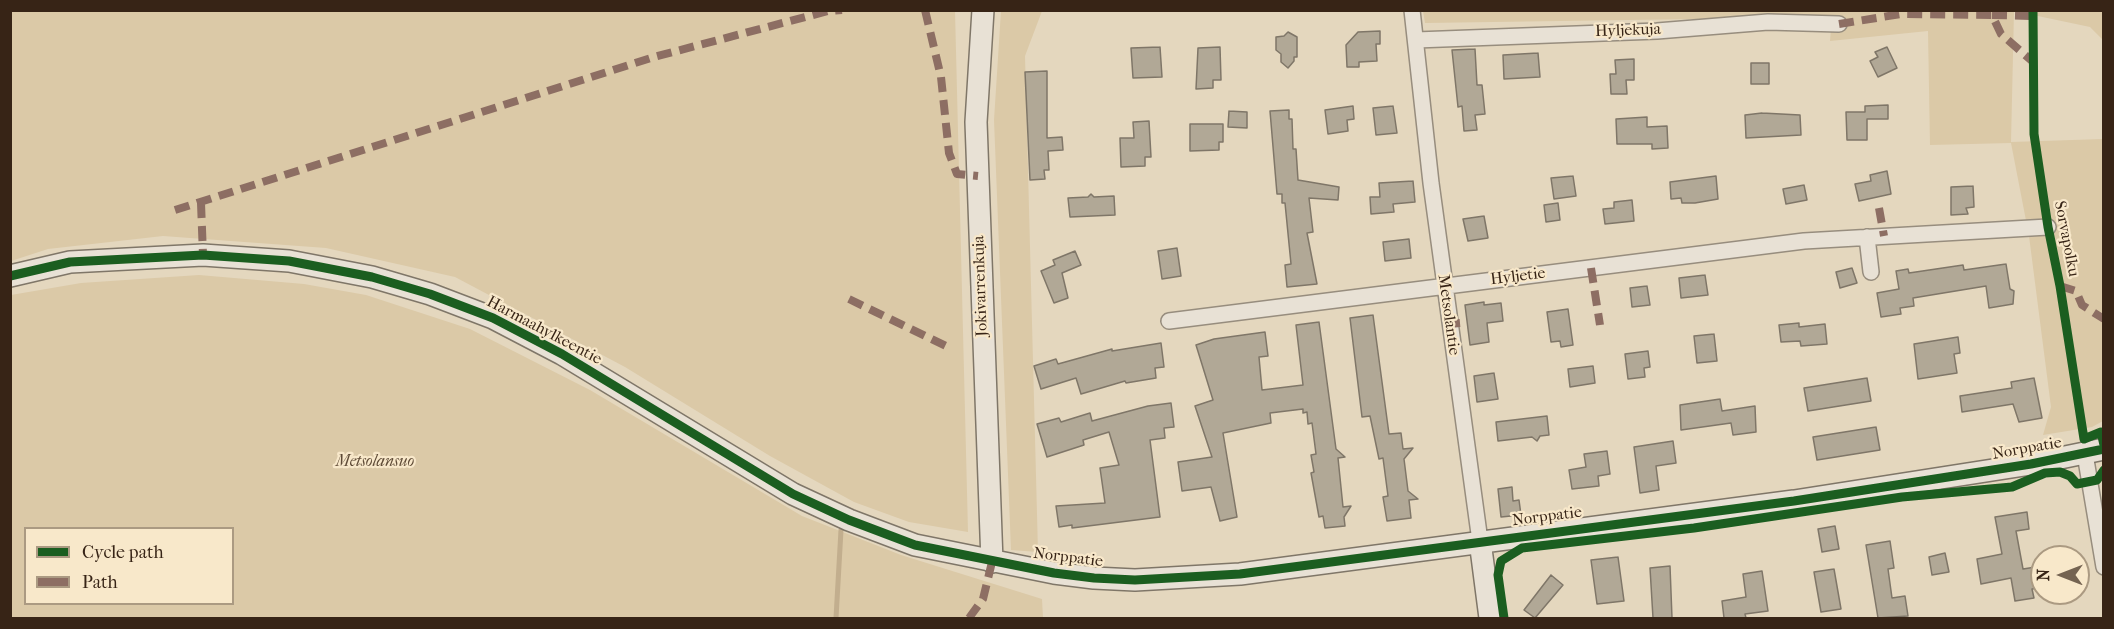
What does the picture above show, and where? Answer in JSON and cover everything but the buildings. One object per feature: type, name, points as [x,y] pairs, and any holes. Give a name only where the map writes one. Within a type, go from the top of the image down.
[{"type":"street","name":"Jokivarrenkuja","points":[[983,10],[976,122],[992,562]]},
{"type":"street","name":"Metsolantie","points":[[1412,10],[1444,286],[1490,618]]},
{"type":"street","name":"Hyljekuja","points":[[1416,40],[1657,31],[1768,22],[1839,24]]},
{"type":"street","name":"Hyljetie","points":[[1169,321],[1742,247],[2048,226]]},
{"type":"street","points":[[1867,237],[1871,272]]},
{"type":"street","name":"Harmaahylkeentie","points":[[10,276],[70,262],[203,255],[289,261],[382,279],[483,314],[543,344],[742,465],[812,503],[915,545],[992,562]]},
{"type":"street","name":"Norppatie","points":[[992,562],[1094,578],[1182,578],[1240,574],[1794,501],[2094,451]]},
{"type":"street","points":[[2094,451],[2103,567]]},
{"type":"green space","points":[[11,10],[955,11],[968,532],[909,522],[854,502],[770,456],[625,367],[455,277],[326,248],[163,236],[48,249],[11,261]]},
{"type":"green space","points":[[1001,11],[1042,11],[1025,56],[1038,552],[1011,550],[994,120]]},
{"type":"green space","points":[[1423,11],[2014,11],[2011,142],[2103,139],[2103,421],[2092,427],[2043,435],[2051,407],[2029,236],[2011,143],[1930,145],[1928,31],[1830,41],[1832,17],[1425,23]]},
{"type":"green space","points":[[2014,11],[2103,11],[2103,40],[2090,27]]},
{"type":"green space","name":"Metsolansuo","points":[[199,275],[304,284],[366,295],[470,329],[590,390],[802,516],[901,555],[1042,599],[1043,618],[11,618],[11,295],[81,283]]},
{"type":"waterway","points":[[836,618],[841,530]]},
{"type":"marked path","points":[[175,210],[654,57],[828,11],[842,10]]},
{"type":"marked path","points":[[925,10],[941,77],[949,153],[957,174],[978,176]]},
{"type":"marked path","points":[[1839,24],[1901,14],[1992,15],[2001,34],[2032,61]]},
{"type":"marked path","points":[[1992,15],[2032,16]]},
{"type":"marked path","points":[[201,203],[203,255]]},
{"type":"marked path","points":[[1879,208],[1884,236]]},
{"type":"marked path","points":[[1591,268],[1600,325]]},
{"type":"marked path","points":[[2060,286],[2076,291],[2082,305],[2104,319]]},
{"type":"marked path","points":[[849,299],[950,348]]},
{"type":"marked path","points":[[1449,324],[1460,323]]},
{"type":"marked path","points":[[969,618],[983,599],[992,562]]},
{"type":"cycle path","name":"Sorvapolku","points":[[2033,10],[2034,134],[2048,227],[2060,286],[2084,439],[2101,432],[2104,445]]},
{"type":"cycle path","points":[[10,276],[70,262],[203,255],[289,261],[372,277],[430,294],[493,318],[562,354],[793,494],[849,520],[915,545],[1054,573],[1094,578],[1135,580],[1240,574],[1794,501],[2031,464],[2104,449]]},
{"type":"cycle path","points":[[1504,618],[1498,575],[1501,561],[1522,548],[1694,528],[1902,497],[2012,487],[2045,473],[2060,472],[2070,476],[2077,484],[2097,480],[2104,470]]}]
